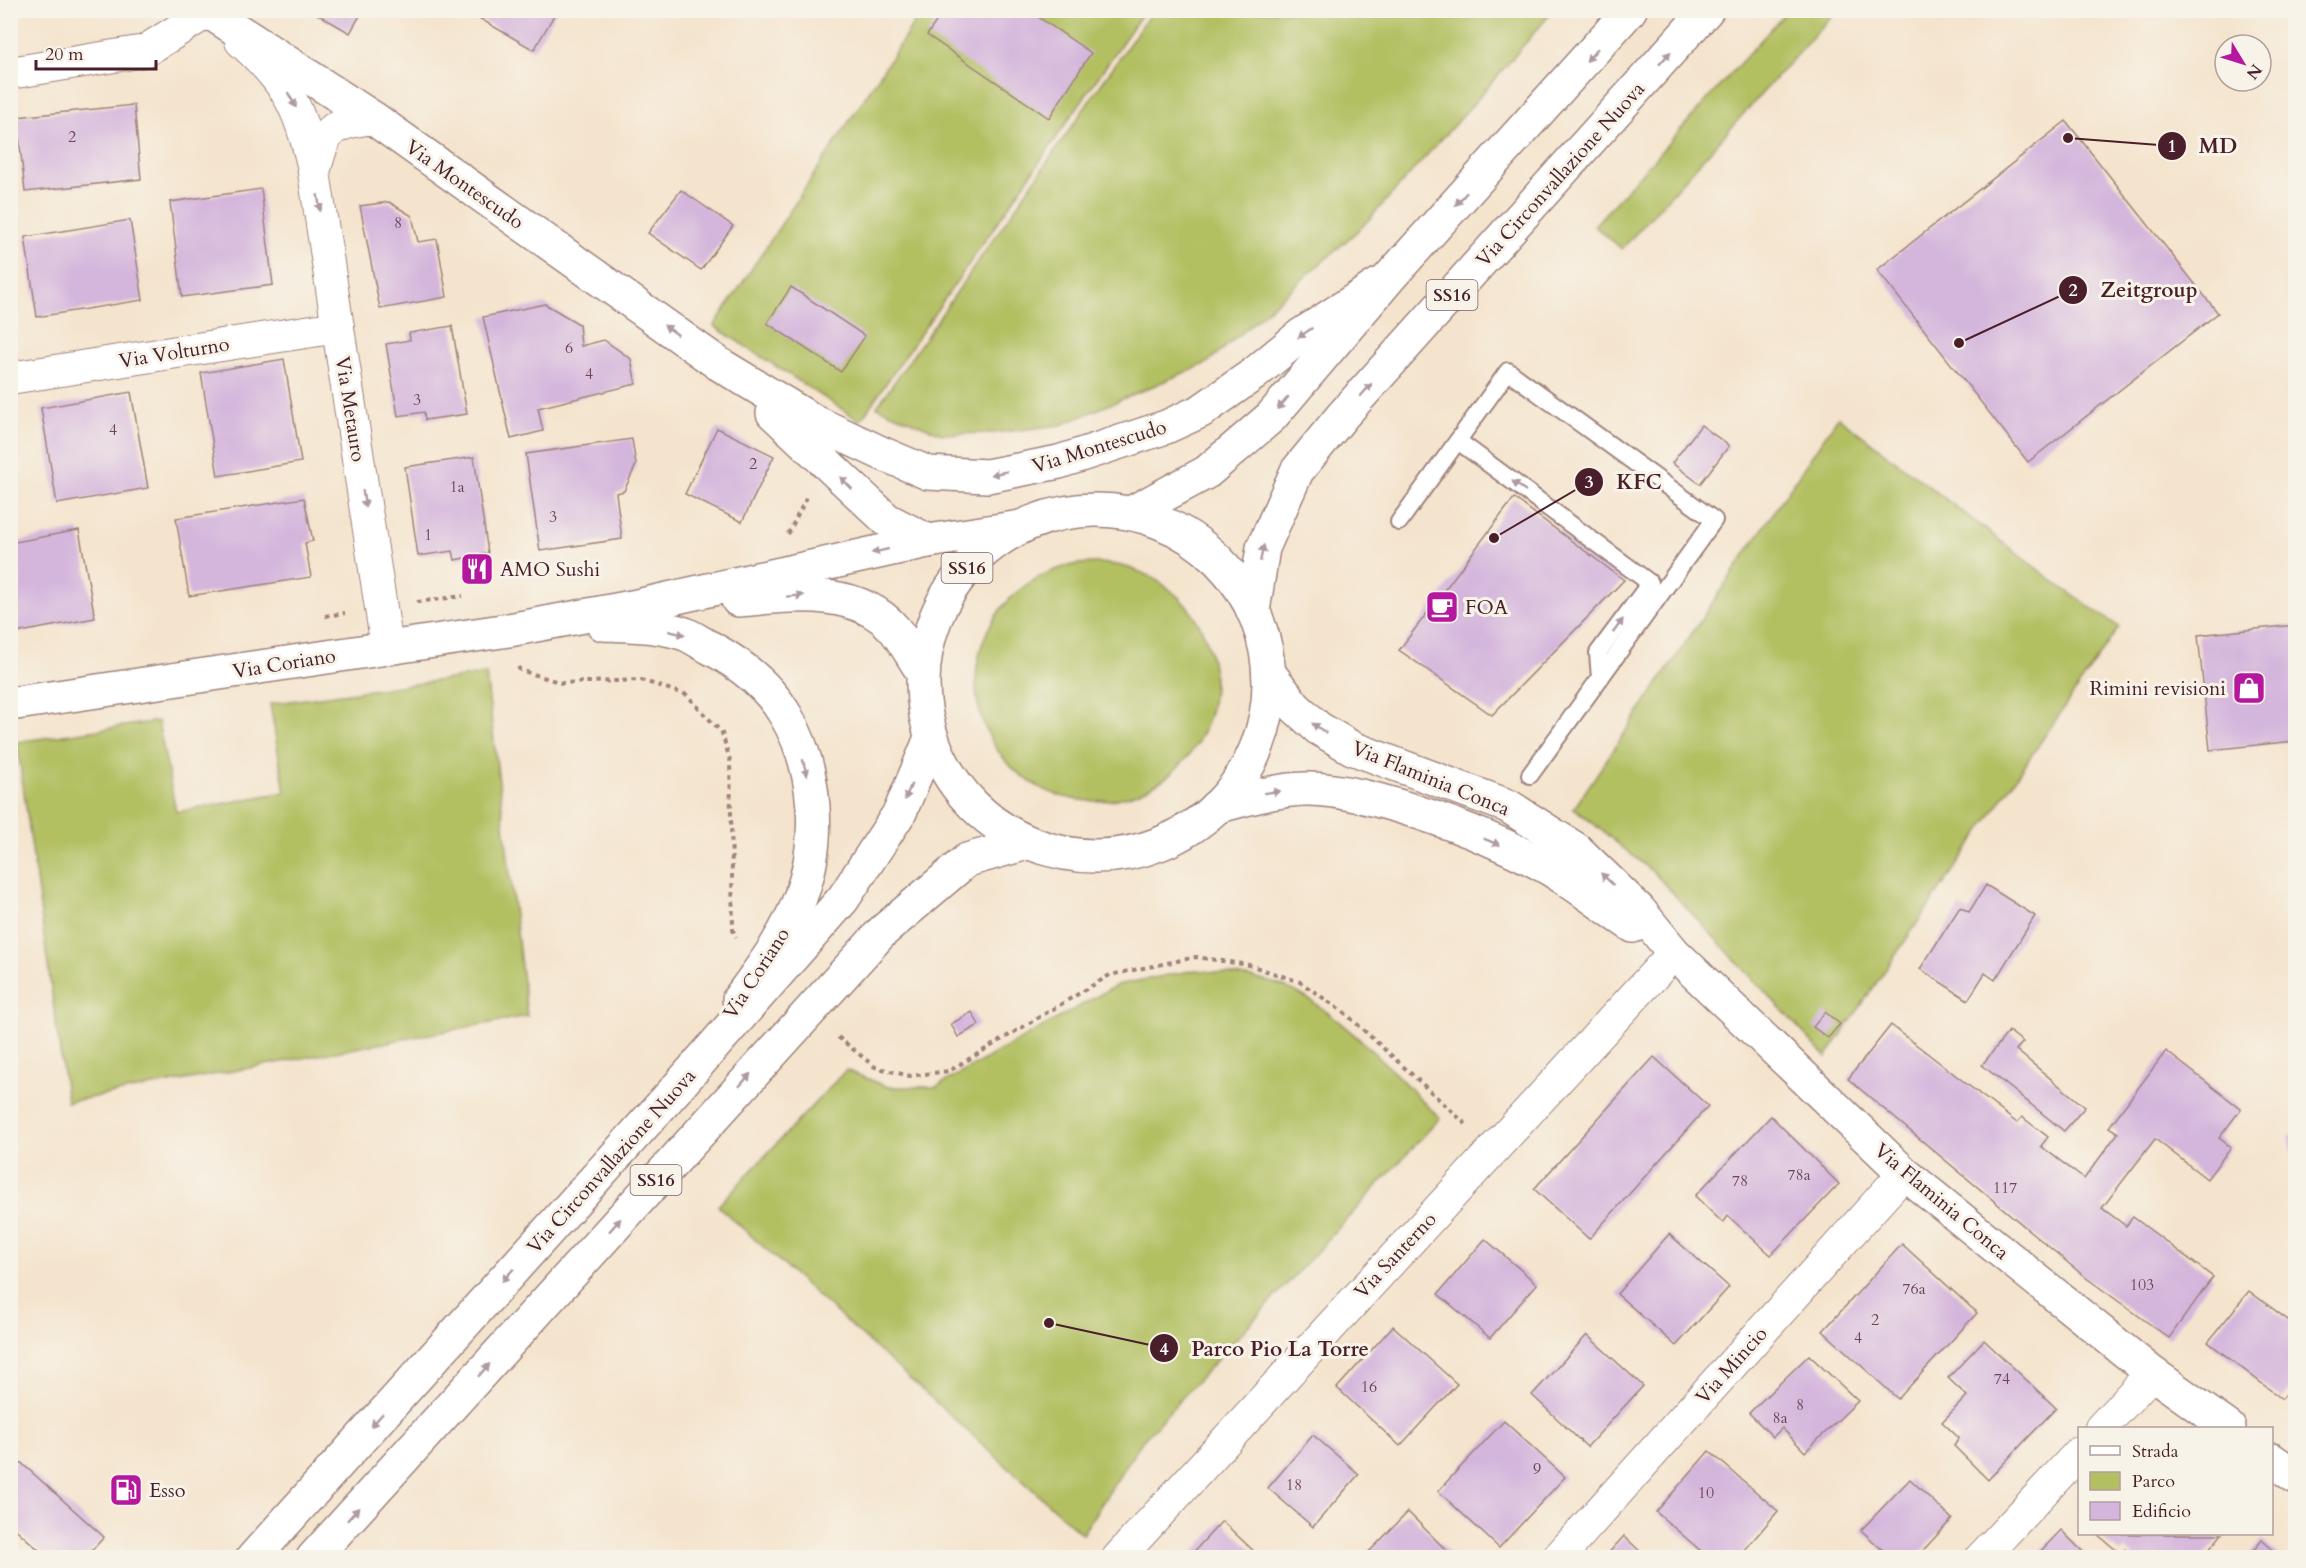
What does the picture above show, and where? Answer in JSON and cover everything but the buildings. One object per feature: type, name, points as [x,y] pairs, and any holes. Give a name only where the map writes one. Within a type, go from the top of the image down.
[{"type":"main road","name":"SS16","points":[[1131,513],[1207,472],[1271,417],[1389,278],[1630,10]]},
{"type":"main road","name":"Via Circonvallazione Nuova","points":[[1253,611],[1263,548],[1298,471],[1351,406],[1707,10]]},
{"type":"main road","name":"Via Montescudo","points":[[208,11],[373,118],[719,364],[815,422],[880,453],[928,472],[987,476],[1059,462],[1166,427],[1201,411],[1254,374],[1301,335],[1389,278]]},
{"type":"main road","name":"Via Montescudo","points":[[719,364],[799,436],[862,499],[887,520],[928,541]]},
{"type":"main road","name":"Via Circonvallazione Nuova","points":[[1094,510],[1131,513],[1172,528],[1191,538],[1216,558],[1237,582],[1253,611],[1264,641],[1269,673],[1267,711],[1257,746],[1240,779],[1216,807],[1190,828],[1159,844],[1126,853],[1093,856],[1059,852],[1027,843],[995,824],[968,800],[946,771],[931,738],[924,705],[922,672],[929,636],[942,602],[958,579],[990,546],[1021,527],[1056,514],[1094,510]]},
{"type":"main road","name":"Via Coriano","points":[[10,704],[632,607],[928,541],[1021,527]]},
{"type":"main road","name":"Via Coriano","points":[[632,607],[814,595],[865,607],[894,628],[922,672]]},
{"type":"main road","name":"Via Coriano","points":[[557,620],[640,625],[685,634],[733,660],[764,687],[786,716],[810,784],[813,847],[801,897],[781,941],[676,1089]]},
{"type":"main road","name":"Via Flaminia Conca","points":[[1269,673],[1302,714],[1318,728],[1352,748],[1508,806],[1577,850],[1639,910],[1674,953],[1904,1173],[2152,1373],[2228,1427]]},
{"type":"main road","name":"Via Circonvallazione Nuova","points":[[252,1557],[676,1089],[843,899],[900,812],[931,738]]},
{"type":"main road","name":"Via Flaminia Conca","points":[[1216,807],[1264,793],[1306,789],[1354,794],[1438,820],[1507,848],[1557,873],[1674,953]]},
{"type":"main road","name":"SS16","points":[[313,1557],[882,932],[966,860],[1027,843]]},
{"type":"main road","points":[[2273,1461],[2295,1477]]},
{"type":"street","points":[[10,73],[145,51],[208,11]]},
{"type":"street","name":"Via Metauro","points":[[208,11],[261,59],[292,99],[306,135],[315,172],[387,647]]},
{"type":"street","name":"Via Metauro","points":[[315,172],[324,138],[341,122],[373,118]]},
{"type":"street","name":"Via Volturno","points":[[10,378],[338,327]]},
{"type":"street","name":"Via Santerno","points":[[1118,1557],[1674,953]]},
{"type":"street","name":"Via Mincio","points":[[1558,1557],[1904,1173]]},
{"type":"street","points":[[2102,1427],[2152,1373]]},
{"type":"street","points":[[1981,1557],[2078,1453]]},
{"type":"lane","points":[[1399,522],[1508,372],[1714,520],[1530,775]]},
{"type":"lane","points":[[1458,441],[1650,583],[1598,653],[1600,678]]},
{"type":"path","points":[[513,659],[520,670],[562,684],[641,680],[687,694],[722,733],[730,760],[733,930],[741,946]]},
{"type":"path","points":[[832,1032],[875,1067],[910,1076],[949,1071],[1110,975],[1196,957],[1249,965],[1300,982],[1346,1012],[1493,1149]]},
{"type":"green space","points":[[922,11],[1144,11],[860,421],[714,326]]},
{"type":"green space","points":[[1152,11],[1553,11],[1362,227],[1207,363],[1061,425],[994,433],[942,434],[877,407]]},
{"type":"green space","points":[[1787,11],[1836,11],[1622,249],[1594,226]]},
{"type":"green space","points":[[1838,417],[2061,587],[2119,627],[1826,1057],[1654,873],[1574,808]]},
{"type":"green space","points":[[1083,563],[1107,563],[1130,568],[1151,577],[1171,590],[1187,606],[1200,626],[1209,647],[1214,682],[1212,705],[1205,728],[1187,758],[1171,774],[1151,787],[1130,796],[1107,801],[1083,801],[1060,796],[1039,787],[1019,774],[1003,758],[990,738],[981,717],[976,694],[976,670],[981,647],[990,626],[1003,606],[1019,590],[1039,577],[1060,568]]},
{"type":"green space","points":[[486,674],[527,1016],[67,1102],[17,742],[158,721],[176,812],[285,792],[270,704]]},
{"type":"green space","points":[[1195,970],[1271,982],[1294,991],[1351,1032],[1440,1118],[1142,1441],[1082,1534],[718,1206],[846,1070],[888,1087],[936,1087],[1117,985]]},
{"type":"place","name":"MD","points":[[2068,138]]},
{"type":"place","name":"Zeitgroup","points":[[1959,343]]},
{"type":"place","name":"KFC","points":[[1494,538]]},
{"type":"place","name":"AMO Sushi","points":[[477,569]]},
{"type":"place","name":"FOA","points":[[1442,607]]},
{"type":"place","name":"Rimini revisioni","points":[[2249,688]]},
{"type":"place","name":"Parco Pio La Torre","points":[[1049,1323]]},
{"type":"place","name":"Esso","points":[[126,1490]]}]
